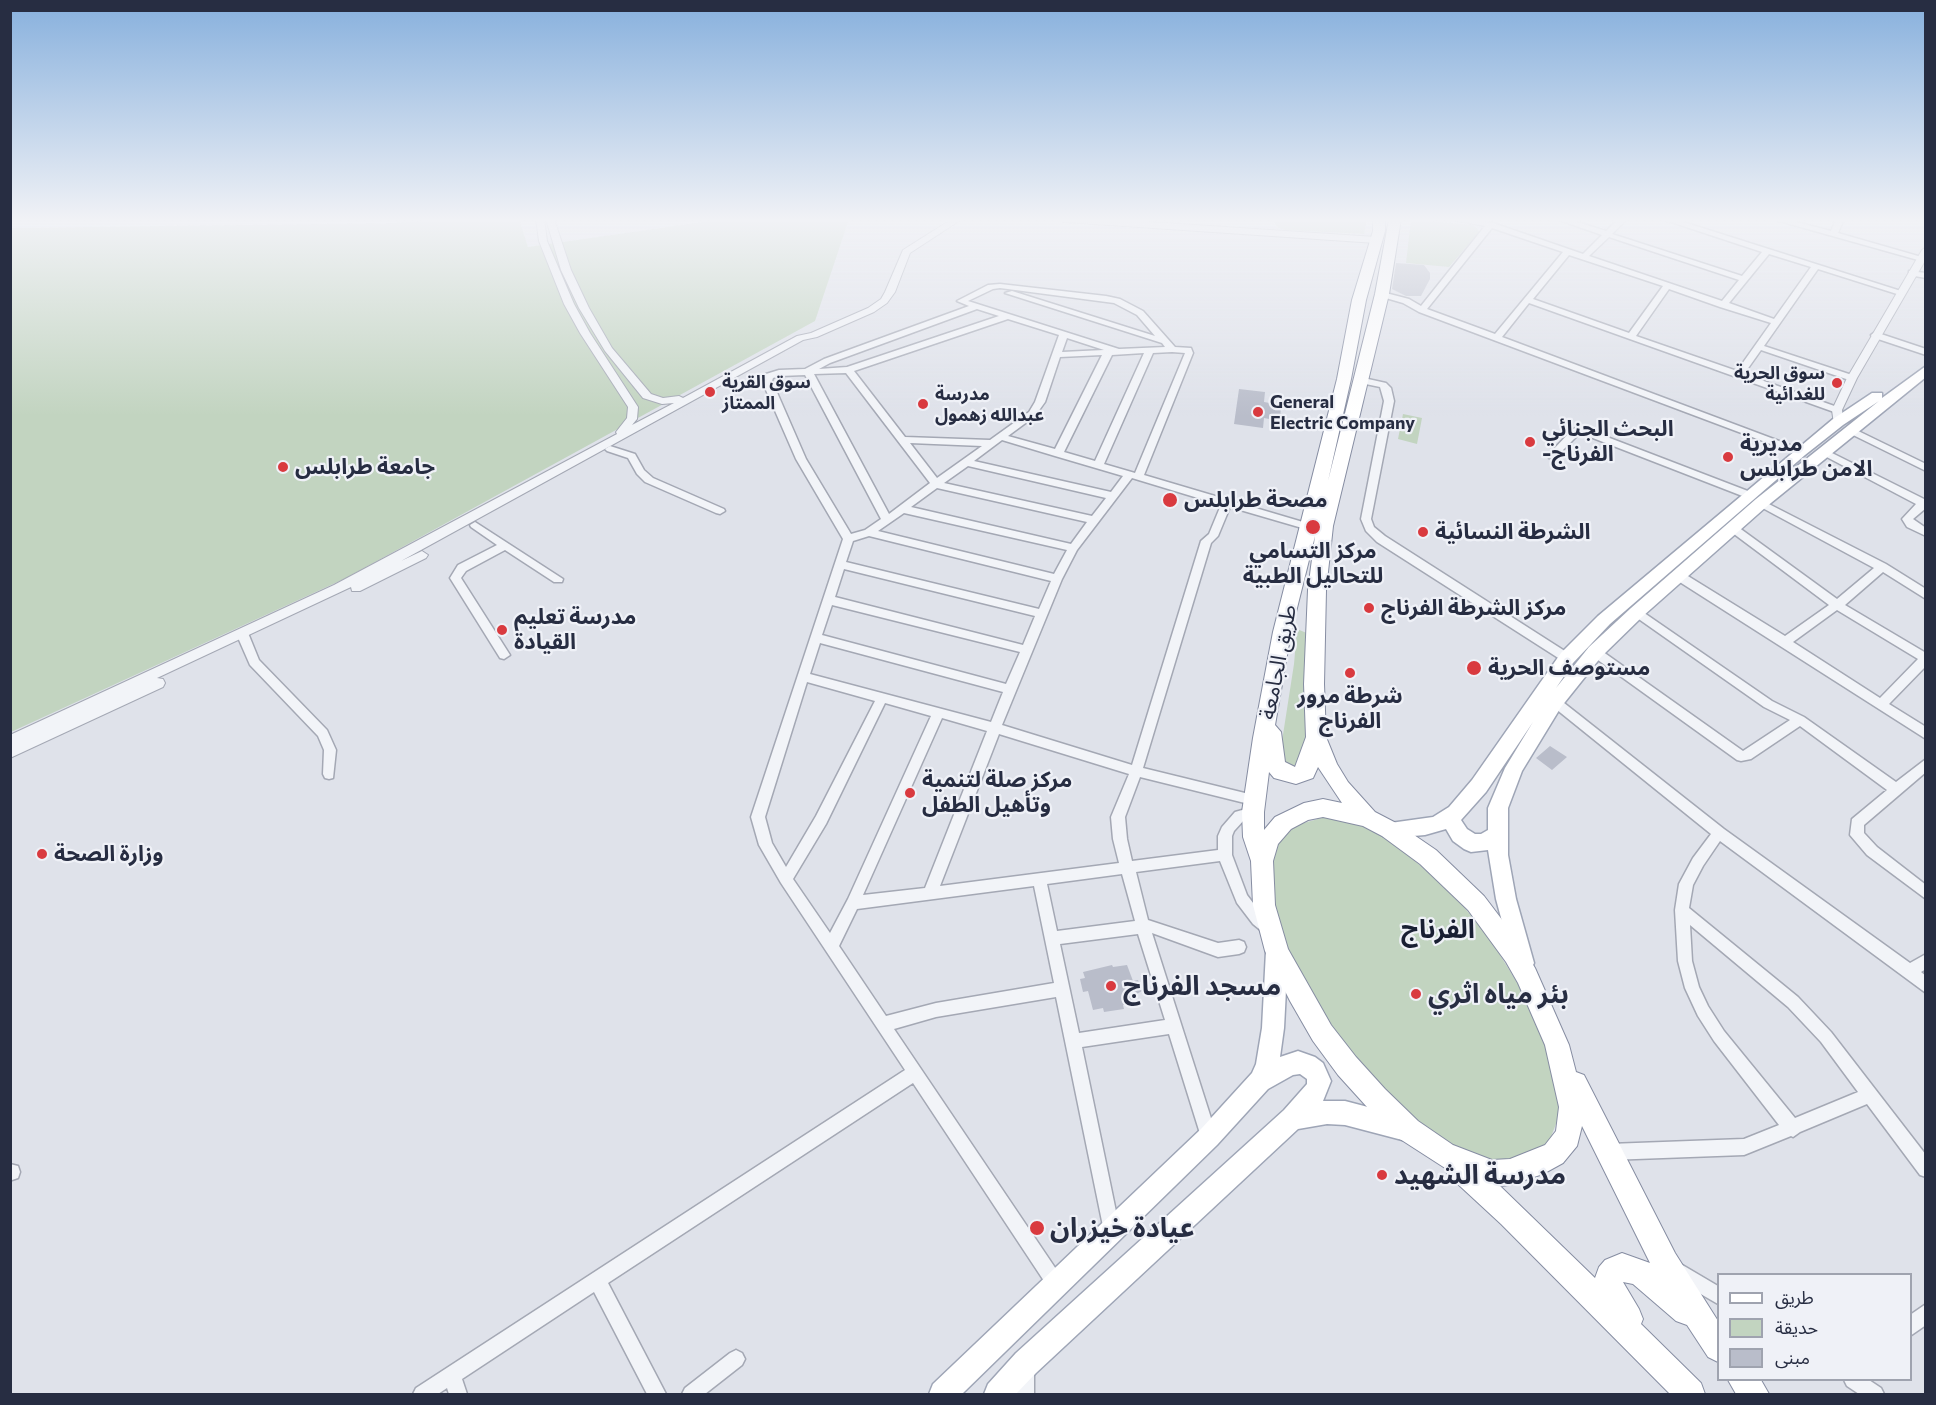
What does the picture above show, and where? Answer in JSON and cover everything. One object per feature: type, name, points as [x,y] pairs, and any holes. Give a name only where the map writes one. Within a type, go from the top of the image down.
[{"type":"highway","name":"طريق الجامعة","points":[[1262,861],[1254,837],[1253,806],[1282,632],[1344,379],[1363,285]]},
{"type":"highway","name":"طريق الجامعة","points":[[1367,818],[1341,788],[1328,767],[1316,737],[1314,684],[1317,590],[1325,526],[1384,285]]},
{"type":"highway","points":[[1268,714],[1275,765],[1281,772],[1296,776],[1306,772],[1316,737]]},
{"type":"highway","points":[[1682,1386],[1511,1214],[1443,1154],[1409,1130],[1376,1098],[1328,1041],[1298,993],[1274,941],[1264,905],[1262,861],[1269,840],[1274,831],[1283,823],[1304,812],[1323,808],[1367,818],[1390,830],[1428,857],[1476,903],[1498,930],[1527,976],[1608,1152],[1665,1263],[1714,1340]]},
{"type":"highway","points":[[1443,1154],[1471,1167],[1492,1173],[1528,1168],[1554,1154],[1568,1137],[1572,1107],[1557,1045]]},
{"type":"highway","points":[[1682,1386],[1618,1304],[1609,1287],[1609,1277],[1615,1270],[1622,1268],[1630,1268],[1643,1274],[1659,1286],[1714,1340]]},
{"type":"highway","points":[[1744,1381],[1754,1395]]},
{"type":"main road","points":[[1527,976],[1506,899],[1496,835],[1498,808],[1505,787],[1555,702],[1595,652],[1637,612],[1734,529],[1755,499],[1800,452],[1879,395],[1926,357]]},
{"type":"main road","points":[[1390,830],[1425,827],[1450,819],[1479,786],[1567,658],[1604,620],[1755,499],[1824,452],[1842,421],[1926,369]]},
{"type":"main road","points":[[1450,819],[1460,835],[1471,843],[1484,843],[1496,835]]},
{"type":"main road","points":[[1260,1081],[1267,1065],[1273,1028],[1274,941]]},
{"type":"main road","points":[[944,1395],[1209,1137],[1260,1081],[1289,1064],[1298,1062],[1315,1071],[1319,1081],[1317,1090],[1292,1118],[1026,1363],[998,1395]]},
{"type":"main road","points":[[1292,1118],[1327,1112],[1346,1113],[1409,1130]]},
{"type":"street","points":[[561,285],[579,323],[630,402],[633,412],[628,426],[616,438]]},
{"type":"street","points":[[574,285],[584,308],[608,349],[647,396],[662,401],[701,392]]},
{"type":"street","points":[[10,753],[244,637],[440,536],[800,338],[814,335],[871,310],[884,301],[894,285]]},
{"type":"street","points":[[1422,310],[1442,285]]},
{"type":"street","points":[[1497,337],[1541,285]]},
{"type":"street","points":[[1663,285],[1776,322]]},
{"type":"street","points":[[1723,305],[1740,285]]},
{"type":"street","points":[[1739,375],[1803,285]]},
{"type":"street","points":[[1875,285],[1900,292]]},
{"type":"street","points":[[1842,421],[1852,378],[1905,285]]},
{"type":"street","points":[[1119,352],[962,303],[962,299],[991,287],[1000,286],[1117,301],[1140,313],[1168,345]]},
{"type":"street","points":[[1632,335],[1667,286]]},
{"type":"street","points":[[930,893],[1010,689],[1057,579],[1073,548],[1113,496],[1134,476],[1189,353],[1184,349],[991,287]]},
{"type":"street","points":[[1382,294],[1406,301],[1422,310],[1800,452]]},
{"type":"street","points":[[1528,300],[1632,335],[1739,375],[1842,421],[1926,468]]},
{"type":"street","points":[[808,371],[975,307]]},
{"type":"street","points":[[1005,317],[848,370],[772,374],[767,381],[801,459],[848,539],[758,818],[766,844],[786,879],[885,1024],[1056,1284]]},
{"type":"street","points":[[10,741],[383,575],[807,342],[814,335]]},
{"type":"street","points":[[1875,335],[1926,352]]},
{"type":"street","points":[[848,539],[869,532],[903,509],[998,440],[1037,408],[1062,336]]},
{"type":"street","points":[[1056,355],[1149,351],[1168,345]]},
{"type":"street","points":[[1759,346],[1852,378]]},
{"type":"street","points":[[1098,465],[1149,351]]},
{"type":"street","points":[[1058,454],[1108,353]]},
{"type":"street","points":[[612,373],[623,369]]},
{"type":"street","points":[[848,370],[937,485],[1094,520]]},
{"type":"street","points":[[808,371],[887,520]]},
{"type":"street","points":[[1359,380],[1386,387],[1389,401],[1366,519],[1370,529],[1381,539],[1567,658]]},
{"type":"street","points":[[620,387],[634,382]]},
{"type":"street","points":[[1552,456],[1576,431],[1581,430],[1755,499],[1882,567],[1926,595]]},
{"type":"street","points":[[903,440],[998,440],[1098,465],[1309,527]]},
{"type":"street","points":[[610,449],[632,456],[640,472],[649,480],[720,511]]},
{"type":"street","points":[[1824,452],[1924,504],[1907,519],[1911,525],[1926,533]]},
{"type":"street","points":[[966,462],[1113,496]]},
{"type":"street","points":[[1209,1137],[1143,927],[1117,828],[1118,817],[1136,771],[1206,541],[1213,536],[1226,504]]},
{"type":"street","points":[[903,509],[1073,548]]},
{"type":"street","points":[[475,525],[558,579]]},
{"type":"street","points":[[1734,529],[1837,605],[1925,659],[1881,705]]},
{"type":"street","points":[[869,532],[1057,579]]},
{"type":"street","points":[[504,655],[455,578],[462,568],[505,545]]},
{"type":"street","points":[[840,564],[1042,614]]},
{"type":"street","points":[[1785,642],[1837,605],[1882,567]]},
{"type":"street","points":[[1679,576],[1926,734]]},
{"type":"street","points":[[829,600],[1028,650]]},
{"type":"street","points":[[1637,612],[1768,704],[1800,720],[1896,789]]},
{"type":"street","points":[[244,637],[254,662],[323,733],[330,750],[329,774]]},
{"type":"street","points":[[816,638],[1010,689]]},
{"type":"street","points":[[1595,652],[1741,756],[1747,756],[1800,720]]},
{"type":"street","points":[[804,677],[995,728],[1253,806]]},
{"type":"street","points":[[786,879],[821,820],[882,698]]},
{"type":"street","points":[[1555,702],[1719,833],[1909,971],[1926,986]]},
{"type":"street","points":[[831,946],[853,903],[938,713]]},
{"type":"street","points":[[1926,764],[1857,823],[1857,835],[1872,851],[1926,893]]},
{"type":"street","points":[[1253,806],[1229,827],[1225,836],[1225,855],[1242,899],[1274,941]]},
{"type":"street","points":[[1719,833],[1698,862],[1686,884],[1682,910],[1685,962],[1692,988],[1702,1011],[1792,1129]]},
{"type":"street","points":[[853,903],[1225,855]]},
{"type":"street","points":[[1039,878],[1112,1232]]},
{"type":"street","points":[[1682,910],[1793,1002],[1826,1036],[1869,1096],[1926,1168]]},
{"type":"street","points":[[1052,938],[1143,927],[1158,928],[1218,950],[1239,947]]},
{"type":"street","points":[[1909,971],[1926,961]]},
{"type":"street","points":[[885,1024],[936,1010],[1062,989]]},
{"type":"street","points":[[1073,1041],[1174,1026]]},
{"type":"street","points":[[422,1395],[916,1072]]},
{"type":"street","points":[[1608,1152],[1744,1148],[1869,1096]]},
{"type":"street","points":[[1665,1263],[1717,1294]]},
{"type":"street","points":[[597,1279],[657,1395]]},
{"type":"street","points":[[1912,1326],[1926,1313]]},
{"type":"street","points":[[691,1395],[735,1359]]},
{"type":"street","points":[[1025,1395],[1026,1363]]},
{"type":"street","points":[[451,1375],[458,1395]]},
{"type":"green space","name":"جامعة طرابلس","points":[[10,285],[827,285],[815,321],[344,579],[11,732]]},
{"type":"green space","points":[[1403,414],[1422,418],[1417,444],[1398,439]]},
{"type":"green space","points":[[1297,629],[1309,634],[1306,766],[1288,772],[1280,754]]},
{"type":"green space","points":[[1325,817],[1360,823],[1396,845],[1428,872],[1464,907],[1492,942],[1521,989],[1540,1029],[1556,1075],[1559,1116],[1549,1142],[1525,1158],[1490,1162],[1445,1146],[1406,1115],[1328,1025],[1303,982],[1285,942],[1269,876],[1273,848],[1293,826]]},
{"type":"building","points":[[1393,285],[1427,285],[1421,296],[1406,296],[1392,289]]},
{"type":"building","name":"General Electric Company","points":[[1239,389],[1265,392],[1264,402],[1281,405],[1280,421],[1264,418],[1263,428],[1234,424]]},
{"type":"building","points":[[1550,746],[1567,757],[1552,770],[1536,758]]},
{"type":"building","name":"مسجد الفرناج","points":[[1112,965],[1113,967],[1127,965],[1133,981],[1138,980],[1142,991],[1135,995],[1137,1002],[1123,1005],[1124,1009],[1104,1012],[1103,1008],[1093,1010],[1088,991],[1083,992],[1080,979],[1085,978],[1083,972]]},
{"type":"place","name":"سوق الحرية للغدائية","points":[[1837,383]]},
{"type":"place","name":"سوق القرية الممتاز","points":[[710,392]]},
{"type":"place","name":"مدرسة عبدالله زهمول","points":[[923,404]]},
{"type":"place","name":"General Electric Company","points":[[1258,412]]},
{"type":"place","name":"البحث الجنائي -الفرناج","points":[[1530,442]]},
{"type":"place","name":"مديرية الامن طرابلس","points":[[1728,457]]},
{"type":"place","name":"جامعة طرابلس","points":[[283,467]]},
{"type":"place","name":"مصحة طرابلس","points":[[1170,500]]},
{"type":"place","name":"مركز التسامي للتحاليل الطبية","points":[[1313,527]]},
{"type":"place","name":"الشرطة النسائية","points":[[1423,532]]},
{"type":"place","name":"مركز الشرطة الفرناج","points":[[1369,608]]},
{"type":"place","name":"مدرسة تعليم القيادة","points":[[502,630]]},
{"type":"place","name":"مستوصف الحرية","points":[[1474,668]]},
{"type":"place","name":"شرطة مرور الفرناج","points":[[1350,673]]},
{"type":"place","name":"مركز صلة لتنمية وتأهيل الطفل","points":[[910,793]]},
{"type":"place","name":"وزارة الصحة","points":[[42,854]]},
{"type":"place","name":"مسجد الفرناج","points":[[1111,986]]},
{"type":"place","name":"بئر مياه اثري","points":[[1416,994]]},
{"type":"place","name":"مدرسة الشهيد","points":[[1382,1175]]},
{"type":"place","name":"عيادة خيزران","points":[[1037,1228]]},
{"type":"district","name":"الفرناج","points":[[1438,929]]}]
